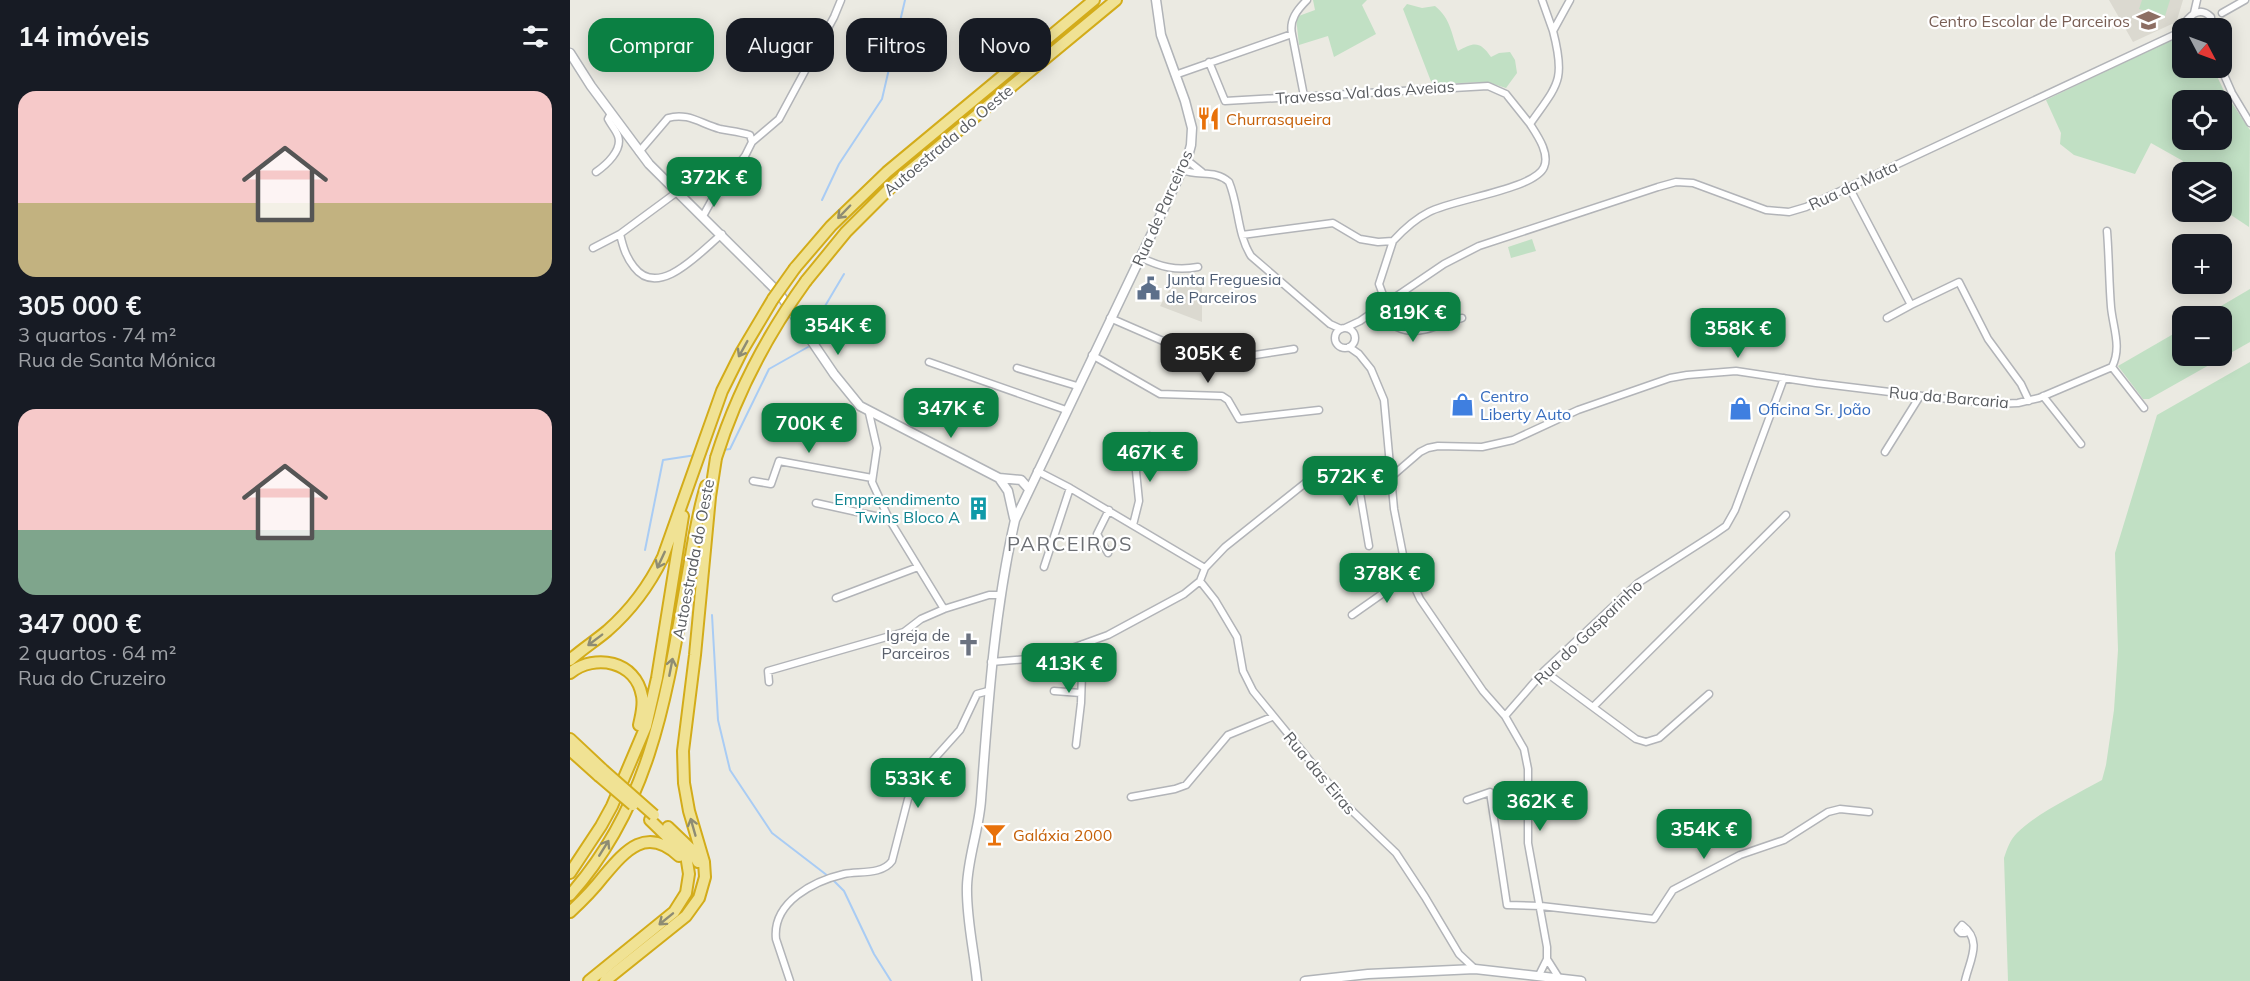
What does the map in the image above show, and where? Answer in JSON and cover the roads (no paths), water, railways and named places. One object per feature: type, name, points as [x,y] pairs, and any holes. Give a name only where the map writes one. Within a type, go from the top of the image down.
[{"type":"highway","name":"Autoestrada do Oeste","points":[[688,486],[713,413],[733,368],[762,316],[795,268],[831,226],[887,172],[1094,0]]},
{"type":"highway","name":"Autoestrada do Oeste","points":[[570,895],[593,866],[614,832],[648,762],[671,671],[716,458],[734,407],[758,357],[784,313],[806,281],[846,232],[897,182],[1116,0]]},
{"type":"highway","points":[[570,660],[620,618],[646,587],[663,557],[688,486]]},
{"type":"highway","points":[[570,873],[601,826],[646,726],[657,678],[688,486]]},
{"type":"highway","points":[[605,981],[686,916],[699,898],[705,872],[689,811],[684,783],[683,751],[695,656],[708,491]]},
{"type":"highway","points":[[570,673],[589,662],[600,661],[616,664],[630,674],[642,694],[642,713],[636,738],[638,745]]},
{"type":"highway","points":[[570,739],[601,773]]},
{"type":"highway","points":[[570,750],[601,773],[695,855],[702,883]]},
{"type":"highway","points":[[581,981],[592,977],[678,908],[688,887],[688,861],[681,849],[652,818]]},
{"type":"highway","points":[[570,912],[621,855],[632,846],[643,842],[655,842],[666,846],[680,856],[688,868]]},
{"type":"main road","name":"Rua de Parceiros","points":[[1029,489],[1187,160],[1191,146],[1192,128],[1185,101],[1161,35],[1156,0]]},
{"type":"main road","points":[[570,53],[639,152],[779,293],[852,398],[869,413],[999,478],[1018,480],[1029,489],[1015,520],[1006,558],[988,691],[981,806],[967,885],[977,981]]},
{"type":"main road","points":[[1015,520],[1010,495],[1011,484],[1037,471]]},
{"type":"main road","points":[[999,478],[1017,502],[1023,500]]},
{"type":"main road","points":[[1305,981],[1475,969],[1581,981]]},
{"type":"street","points":[[704,216],[718,189],[745,156],[752,142],[779,119],[841,0]]},
{"type":"street","points":[[1304,96],[1290,25],[1298,10],[1307,0]]},
{"type":"street","points":[[1530,124],[1560,78],[1560,63],[1553,31],[1542,0]]},
{"type":"street","points":[[1553,31],[1563,9],[1570,0]]},
{"type":"street","points":[[2199,0],[2210,18]]},
{"type":"street","points":[[2192,16],[2199,0]]},
{"type":"street","points":[[2222,13],[2245,0]]},
{"type":"street","points":[[2192,16],[2205,12]]},
{"type":"street","points":[[1175,75],[1292,34]]},
{"type":"street","name":"Rua da Mata","points":[[1343,328],[1360,321],[1444,264],[1479,246],[1676,182],[1703,185],[1756,207],[1789,212],[1806,207],[2172,38]]},
{"type":"street","name":"Travessa Val das Aveias","points":[[1209,62],[1225,101],[1488,86],[1506,94],[1530,124],[1546,155],[1544,167],[1535,178],[1522,184],[1481,194],[1430,211],[1393,240]]},
{"type":"street","points":[[2225,78],[2250,123]]},
{"type":"street","points":[[596,172],[608,162],[618,145],[617,134],[608,119],[611,113]]},
{"type":"street","points":[[639,152],[668,118],[686,116],[719,128],[750,135],[752,142]]},
{"type":"street","points":[[1187,160],[1202,172]]},
{"type":"street","points":[[1182,170],[1211,173],[1229,182],[1244,245],[1251,256],[1330,324],[1351,330],[1359,354]]},
{"type":"street","points":[[1849,187],[1911,305]]},
{"type":"street","points":[[593,248],[620,234],[677,192]]},
{"type":"street","points":[[1242,235],[1288,227],[1333,223],[1360,239],[1378,242],[1393,240]]},
{"type":"street","points":[[2107,231],[2112,309],[2118,345],[2116,360],[2112,367],[2144,408]]},
{"type":"street","points":[[620,234],[628,258],[639,273],[654,279],[668,277],[675,273],[722,234]]},
{"type":"street","points":[[1386,303],[1379,284],[1386,256],[1393,240]]},
{"type":"street","points":[[1140,257],[1160,267],[1184,270],[1198,267]]},
{"type":"street","points":[[1887,318],[1959,282],[1988,339],[2020,384],[2029,401]]},
{"type":"street","points":[[1376,310],[1391,325],[1400,330],[1409,331],[1462,318]]},
{"type":"street","points":[[1110,318],[1202,358],[1223,360],[1294,349]]},
{"type":"street","points":[[1349,346],[1360,321]]},
{"type":"street","points":[[1330,324],[1336,342],[1340,346],[1349,346],[1359,354],[1377,380],[1384,400],[1399,538],[1409,575],[1420,598],[1492,703],[1505,716],[1520,739],[1527,759],[1528,843],[1547,947],[1546,959],[1539,975]]},
{"type":"street","points":[[1335,336],[1343,328]]},
{"type":"street","points":[[1092,355],[1160,394],[1222,396],[1228,400],[1239,419],[1319,410]]},
{"type":"street","points":[[929,362],[1066,410]]},
{"type":"street","name":"Rua da Barcaria","points":[[1391,477],[1428,448],[1438,446],[1482,447],[1513,440],[1578,410],[1670,378],[1687,375],[1736,371],[1996,404],[2029,401],[2112,367]]},
{"type":"street","points":[[1017,368],[1077,386]]},
{"type":"street","name":"Rua do Gasparinho","points":[[1505,716],[1544,671],[1638,583],[1725,526],[1736,510],[1784,378]]},
{"type":"street","points":[[1885,452],[1920,396]]},
{"type":"street","points":[[2043,396],[2081,444]]},
{"type":"street","points":[[869,413],[876,448],[872,482],[889,519],[944,609]]},
{"type":"street","points":[[1133,525],[1139,501],[1136,471],[1149,436]]},
{"type":"street","points":[[753,481],[771,484],[779,461],[873,478]]},
{"type":"street","points":[[991,662],[1026,659],[1064,651],[1108,635],[1184,594],[1200,581],[1205,568],[1225,547],[1319,472],[1370,462],[1390,464]]},
{"type":"street","points":[[1355,465],[1369,546]]},
{"type":"street","points":[[1037,471],[1109,510],[1205,568]]},
{"type":"street","points":[[1044,567],[1070,488]]},
{"type":"street","points":[[816,504],[889,519]]},
{"type":"street","points":[[1108,553],[1097,534],[1109,510]]},
{"type":"street","points":[[1593,707],[1786,514]]},
{"type":"street","points":[[836,597],[918,567]]},
{"type":"street","points":[[1352,615],[1409,575]]},
{"type":"street","name":"Rua das Eiras","points":[[1200,581],[1230,623],[1237,637],[1244,671],[1253,692],[1347,806],[1396,853],[1459,954],[1475,969]]},
{"type":"street","points":[[769,682],[768,671],[904,632],[921,619],[944,609],[989,595],[1001,595]]},
{"type":"street","points":[[1076,745],[1083,644]]},
{"type":"street","points":[[1544,671],[1636,739],[1646,742],[1659,738],[1709,694]]},
{"type":"street","points":[[790,981],[776,939],[777,925],[782,911],[792,899],[825,881],[888,866],[892,861],[908,799],[916,783],[960,730],[977,694],[988,691]]},
{"type":"street","points":[[1054,691],[1081,693]]},
{"type":"street","points":[[1131,797],[1185,785],[1228,735],[1272,717]]},
{"type":"street","points":[[1467,800],[1490,792],[1507,905],[1541,906],[1654,919],[1673,890],[1740,855],[1784,840],[1828,812],[1840,809],[1869,812]]},
{"type":"street","points":[[1965,981],[1974,948],[1974,939],[1967,930]]},
{"type":"street","points":[[1458,970],[1459,954]]},
{"type":"street","points":[[1546,959],[1559,978]]},
{"type":"waterway","points":[[822,200],[839,164],[882,99],[905,0]]},
{"type":"waterway","points":[[815,323],[844,274]]},
{"type":"waterway","points":[[723,450],[730,449],[769,369],[808,347]]},
{"type":"waterway","points":[[645,550],[663,460],[696,455]]},
{"type":"waterway","points":[[712,615],[718,720],[730,770],[772,833],[828,876]]},
{"type":"waterway","points":[[833,880],[844,891],[874,954],[891,981]]},
{"type":"place","name":"Centro Escolar de Parceiros","points":[[2148,21]]},
{"type":"place","name":"Churrasqueira","points":[[1208,119]]},
{"type":"place","name":"Junta Freguesia de Parceiros","points":[[1148,288]]},
{"type":"place","name":"Centro Liberty Auto","points":[[1462,405]]},
{"type":"place","name":"Oficina Sr. João","points":[[1740,409]]},
{"type":"place","name":"Empreendimento Twins Bloco A","points":[[978,508]]},
{"type":"place","name":"Igreja de Parceiros","points":[[968,644]]},
{"type":"place","name":"Galáxia 2000","points":[[995,835]]},
{"type":"district","name":"PARCEIROS","points":[[1070,543]]}]
